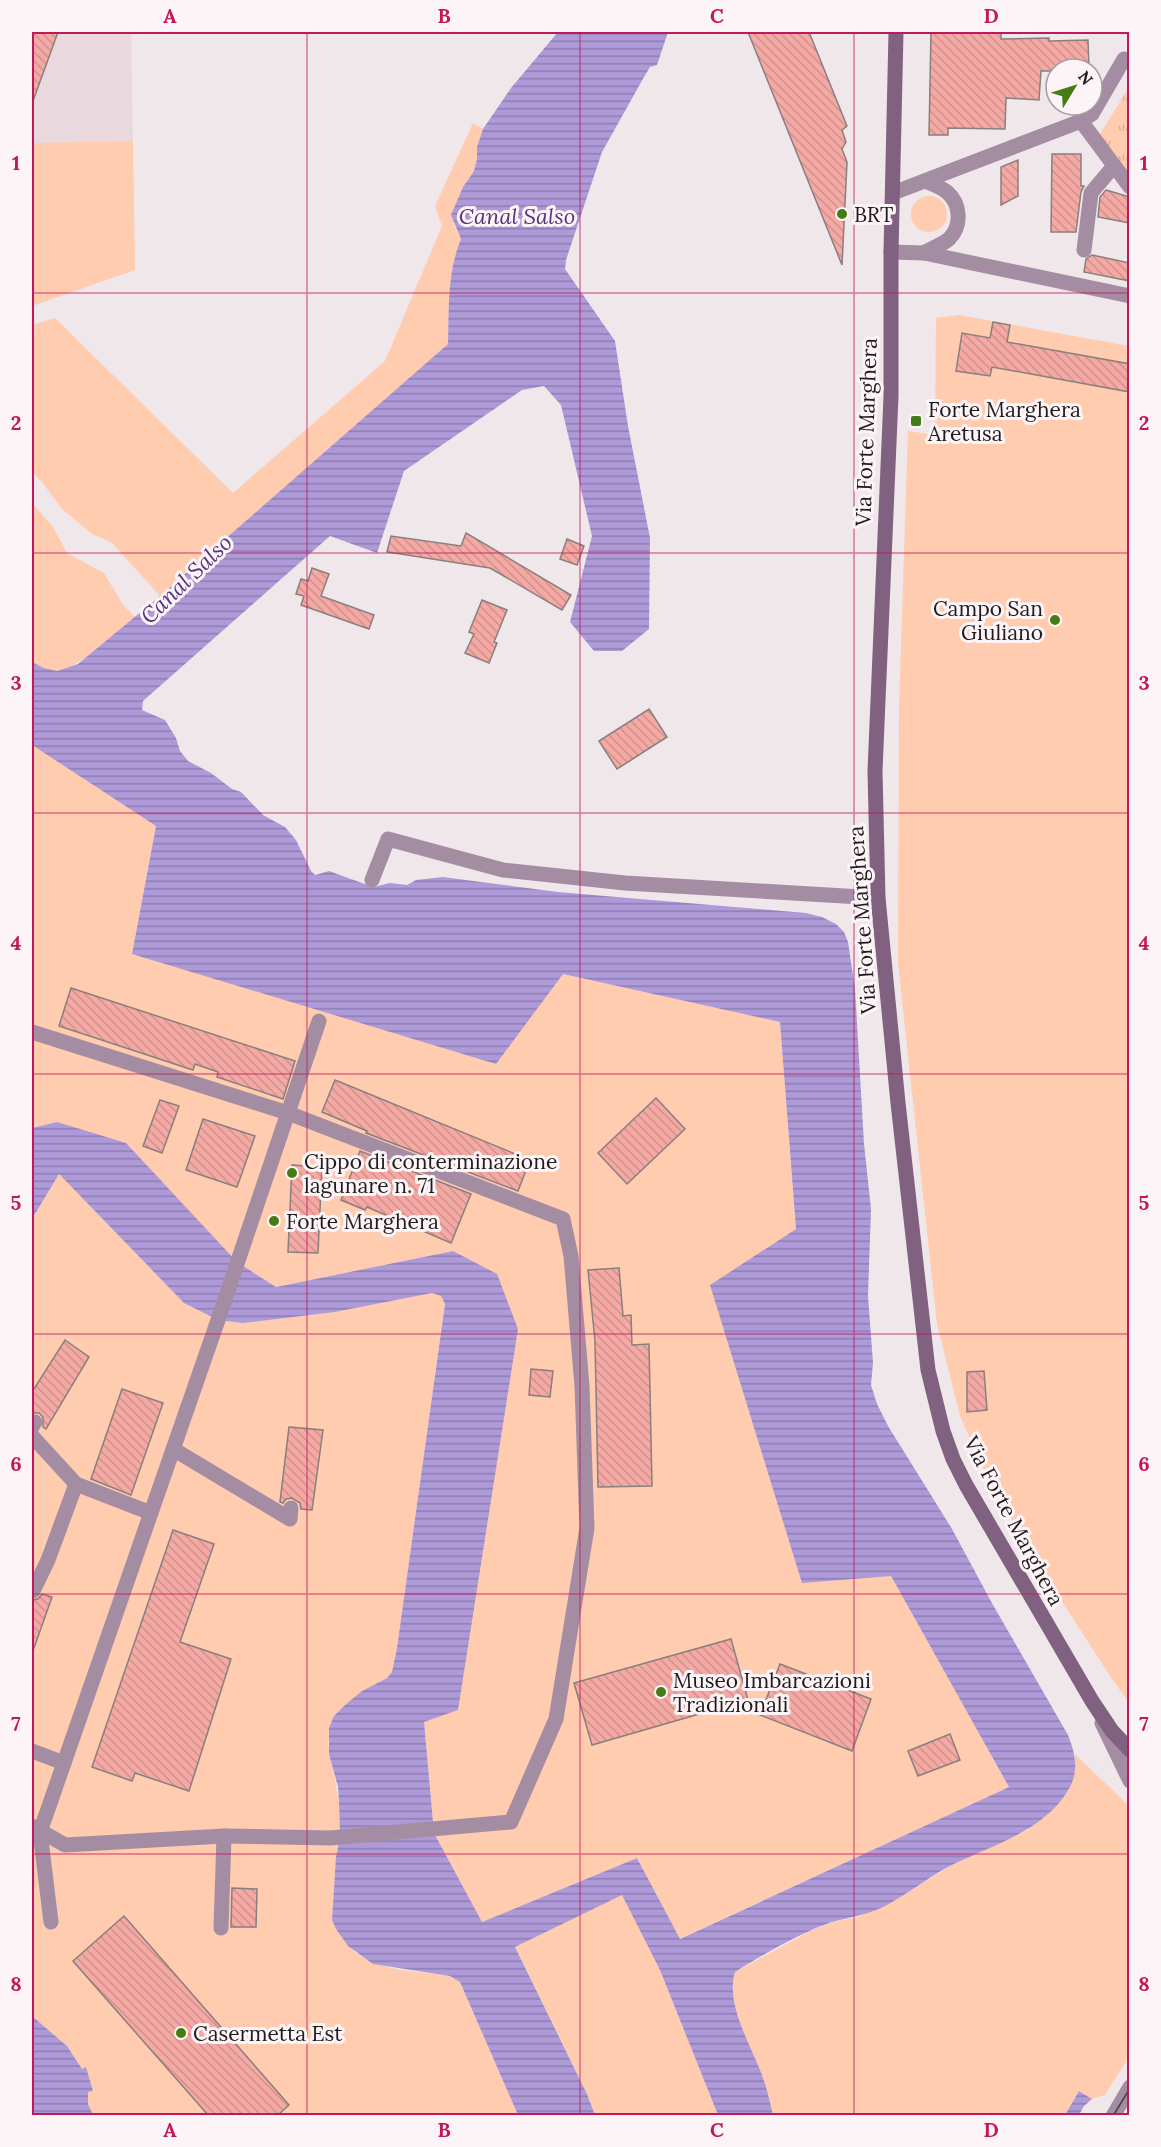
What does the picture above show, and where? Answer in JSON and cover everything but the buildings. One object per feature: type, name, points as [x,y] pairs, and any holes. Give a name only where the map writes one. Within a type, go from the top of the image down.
[{"type":"street","name":"Via Forte Marghera","points":[[896,32],[891,252],[891,396],[875,771],[878,898],[928,1370],[943,1431],[953,1459],[987,1524],[1092,1701],[1130,1750]]},
{"type":"street","points":[[893,193],[1081,121],[1092,114],[1124,59]]},
{"type":"street","points":[[1081,121],[1130,187]]},
{"type":"street","points":[[1084,250],[1091,193],[1113,167]]},
{"type":"street","points":[[924,253],[943,244],[951,237],[957,227],[958,217],[953,198],[946,191],[925,181]]},
{"type":"street","points":[[891,252],[924,253],[1130,296]]},
{"type":"street","points":[[372,880],[387,840],[503,870],[625,883],[878,898]]},
{"type":"street","points":[[51,1922],[34,1830],[64,1763],[319,1021]]},
{"type":"street","points":[[32,1032],[288,1113],[563,1219],[572,1256],[582,1386],[587,1528],[556,1719],[511,1822],[332,1838],[224,1836],[65,1845],[34,1830]]},
{"type":"street","points":[[33,1428],[76,1484],[151,1513]]},
{"type":"street","points":[[173,1449],[290,1520],[291,1508]]},
{"type":"street","points":[[33,1591],[48,1560],[76,1484]]},
{"type":"street","points":[[32,1569],[48,1560]]},
{"type":"street","points":[[1092,1701],[1130,1781]]},
{"type":"street","points":[[32,1751],[64,1763]]},
{"type":"street","points":[[221,1928],[224,1836]]},
{"type":"street","points":[[1113,2115],[1130,2087]]},
{"type":"shaded area","points":[[32,32],[131,32],[133,141],[32,143]]},
{"type":"green space","points":[[1129,87],[1129,180],[1097,139]]},
{"type":"green space","points":[[473,123],[483,129],[477,147],[474,171],[463,187],[454,225],[461,239],[451,277],[448,344],[160,596],[112,543],[92,534],[62,509],[32,472],[32,325],[55,318],[233,493],[385,361],[442,226],[435,206]]},
{"type":"green space","points":[[133,141],[135,270],[32,306],[32,143]]},
{"type":"green space","points":[[929,196],[942,201],[947,214],[942,227],[929,232],[916,227],[911,214],[916,201]]},
{"type":"green space","points":[[959,315],[1129,346],[1129,1703],[1039,1566],[987,1477],[960,1416],[937,1324],[898,963],[899,707],[908,431],[935,435],[936,318]]},
{"type":"green space","points":[[32,503],[53,527],[67,553],[104,573],[123,605],[135,617],[76,664],[58,671],[32,662]]},
{"type":"green space","name":"Forte Marghera","points":[[32,745],[156,826],[132,953],[563,974],[780,1022],[796,1230],[710,1285],[891,1576],[1009,1787],[679,1939],[637,1858],[482,1922],[434,1833],[424,1722],[453,1251],[276,1287],[237,1262],[57,1122],[32,1128]]},
{"type":"green space","name":"Forte Marghera","points":[[59,1174],[184,1303],[218,1320],[243,1323],[335,1312],[432,1293],[441,1296],[445,1304],[392,1672],[387,1678],[362,1691],[328,1742],[339,1802],[340,1837],[336,1857],[344,1941],[353,1951],[374,1963],[397,1969],[448,1976],[460,1982],[518,2115],[93,2115],[88,2104],[88,2091],[93,2091],[86,2068],[82,2069],[67,2046],[32,2016],[32,1219]]},
{"type":"green space","points":[[1075,1754],[1129,1806],[1129,2057],[1105,2095],[1092,2099],[1079,2091],[1065,2115],[773,2115],[764,2080],[736,2011],[733,1997],[735,1972],[810,1931],[833,1922],[858,1917],[913,1889],[957,1862],[1028,1830],[1075,1772]]},
{"type":"green space","points":[[622,1894],[660,1970],[718,2115],[595,2115],[587,2093],[515,1947]]},
{"type":"water","name":"Canal Salso","points":[[558,32],[668,32],[657,65],[650,67],[602,152],[565,269],[615,341],[628,426],[650,538],[649,629],[622,651],[594,651],[570,622],[592,536],[561,405],[544,386],[522,390],[404,471],[377,553],[330,536],[143,701],[142,710],[165,720],[176,738],[180,751],[188,761],[211,773],[232,789],[241,792],[263,815],[285,827],[296,840],[315,875],[329,871],[373,887],[390,883],[407,885],[416,880],[443,877],[558,892],[806,913],[836,924],[844,932],[848,942],[855,989],[864,1144],[871,1209],[868,1296],[873,1363],[871,1385],[888,1426],[952,1529],[1068,1735],[1075,1767],[1070,1787],[1060,1802],[1035,1824],[1005,1841],[948,1867],[879,1909],[832,1922],[808,1932],[735,1972],[733,1997],[736,2011],[764,2080],[773,2115],[718,2115],[660,1970],[622,1895],[515,1947],[587,2094],[595,2115],[518,2115],[460,1982],[450,1976],[373,1964],[348,1946],[332,1920],[336,1857],[340,1837],[338,1787],[329,1754],[329,1728],[334,1716],[345,1705],[362,1691],[387,1678],[392,1672],[445,1304],[441,1296],[432,1293],[335,1312],[243,1323],[218,1320],[184,1303],[59,1174],[32,1219],[32,1128],[57,1122],[126,1143],[237,1262],[276,1287],[453,1251],[497,1274],[518,1329],[458,1710],[424,1722],[434,1833],[482,1922],[637,1858],[680,1939],[1009,1787],[891,1576],[802,1583],[710,1285],[796,1229],[780,1022],[563,974],[496,1064],[132,954],[156,826],[32,745],[32,662],[57,671],[78,664],[160,596],[448,344],[451,277],[461,239],[451,215],[463,187],[474,171],[477,147],[483,129],[511,88]]},
{"type":"water","points":[[32,2016],[67,2046],[82,2069],[86,2067],[93,2091],[88,2092],[88,2104],[93,2115],[32,2115]]},
{"type":"water","points":[[1079,2091],[1092,2099],[1079,2115],[1065,2115]]},
{"type":"tram line","points":[[1113,2116],[1130,2088]]},
{"type":"place","name":"BRT","points":[[842,214]]},
{"type":"place","name":"Forte Marghera Aretusa","points":[[916,421]]},
{"type":"place","name":"Campo San Giuliano","points":[[1055,620]]},
{"type":"place","name":"Cippo di conterminazione lagunare n. 71","points":[[292,1173]]},
{"type":"place","name":"Forte Marghera","points":[[274,1221]]},
{"type":"place","name":"Museo Imbarcazioni Tradizionali","points":[[661,1692]]},
{"type":"place","name":"Casermetta Est","points":[[181,2033]]}]
